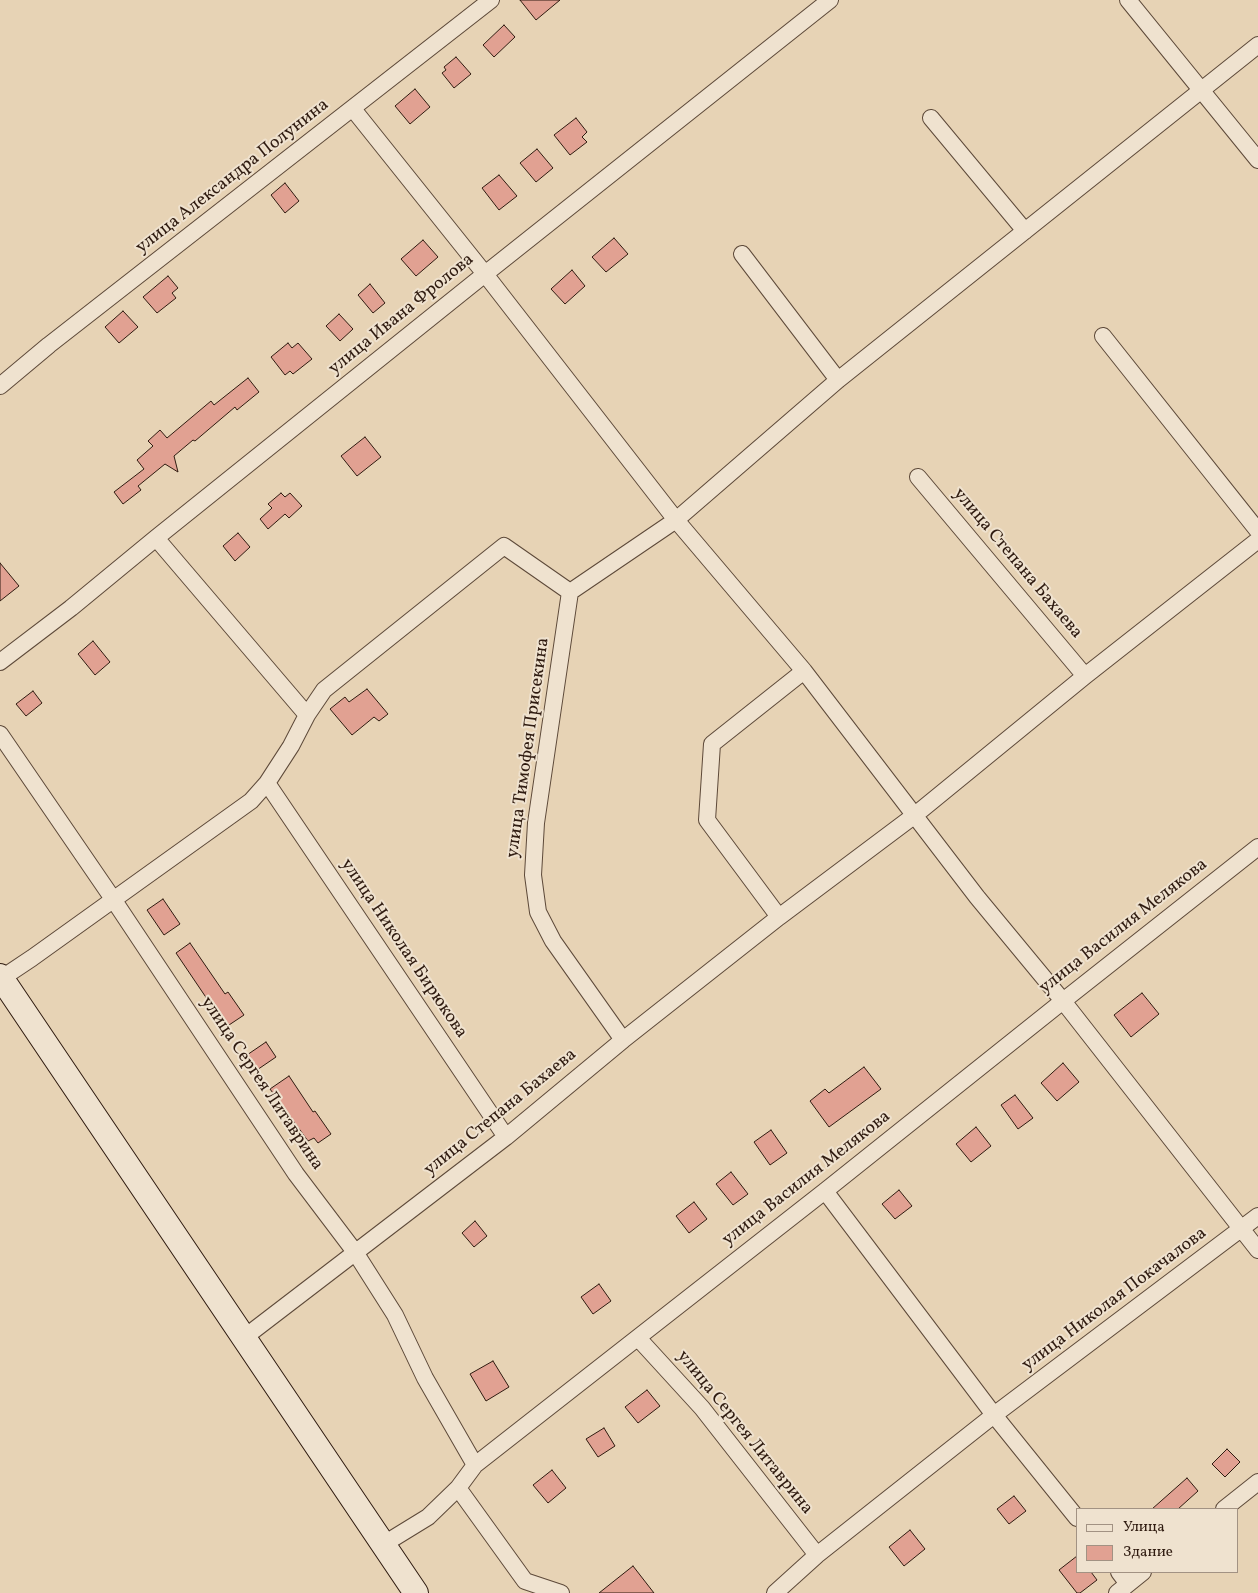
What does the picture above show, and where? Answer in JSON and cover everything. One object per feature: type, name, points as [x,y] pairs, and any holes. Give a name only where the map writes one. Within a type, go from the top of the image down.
[{"type":"main road","points":[[1,977],[416,1593]]},
{"type":"street","name":"улица Александра Полунина","points":[[0,386],[490,0]]},
{"type":"street","name":"улица Ивана Фролова","points":[[0,662],[71,608],[485,274],[830,0]]},
{"type":"street","points":[[1128,0],[1258,160]]},
{"type":"street","points":[[1,977],[32,958],[251,801],[267,783],[324,690],[504,546],[570,592],[676,520],[838,380],[1258,45]]},
{"type":"street","points":[[353,109],[485,274],[676,520],[804,671],[977,897],[1063,1000],[1258,1250]]},
{"type":"street","points":[[931,118],[1026,230]]},
{"type":"street","points":[[742,254],[838,380]]},
{"type":"street","points":[[1103,336],[1258,531]]},
{"type":"street","name":"улица Степана Бахаева","points":[[918,477],[1085,676]]},
{"type":"street","points":[[156,538],[307,715]]},
{"type":"street","name":"улица Степана Бахаева","points":[[245,1338],[354,1252],[506,1137],[623,1040],[779,917],[915,815],[1085,676],[1258,540]]},
{"type":"street","name":"улица Тимофея Присекина","points":[[570,592],[536,823],[533,875],[538,912],[553,940],[623,1040]]},
{"type":"street","points":[[779,917],[707,820],[712,744],[804,671]]},
{"type":"street","name":"улица Сергея Литаврина","points":[[0,734],[113,899],[296,1174],[354,1252],[395,1314],[426,1378],[475,1465]]},
{"type":"street","name":"улица Николая Бирюкова","points":[[267,783],[506,1137]]},
{"type":"street","name":"улица Василия Мелякова","points":[[384,1544],[428,1517],[458,1488],[475,1465],[825,1192],[1258,846]]},
{"type":"street","points":[[825,1192],[994,1416],[1076,1517]]},
{"type":"street","name":"улица Николая Покачалова","points":[[994,1416],[1258,1216]]},
{"type":"street","name":"улица Сергея Литаврина","points":[[638,1338],[702,1408],[817,1555]]},
{"type":"street","points":[[775,1593],[817,1555],[994,1416]]},
{"type":"street","points":[[1225,1508],[1258,1482]]},
{"type":"street","points":[[458,1488],[525,1581],[561,1593]]},
{"type":"street","points":[[1121,1583],[1142,1573]]},
{"type":"building","points":[[520,0],[560,0],[536,20]]},
{"type":"building","points":[[504,25],[515,37],[494,57],[483,45]]},
{"type":"building","points":[[456,57],[471,74],[454,88],[442,73],[446,70],[444,67]]},
{"type":"building","points":[[415,89],[430,107],[410,124],[395,106]]},
{"type":"building","points":[[576,118],[587,132],[582,137],[587,142],[570,155],[554,135]]},
{"type":"building","points":[[537,149],[553,168],[536,182],[520,163]]},
{"type":"building","points":[[499,175],[517,196],[499,210],[482,188]]},
{"type":"building","points":[[285,183],[299,201],[285,213],[271,195]]},
{"type":"building","points":[[614,238],[628,254],[606,272],[592,257]]},
{"type":"building","points":[[423,240],[438,257],[416,276],[401,259]]},
{"type":"building","points":[[572,270],[585,286],[565,304],[551,289]]},
{"type":"building","points":[[168,276],[178,288],[172,293],[176,298],[157,313],[143,297]]},
{"type":"building","points":[[370,284],[385,303],[373,313],[358,295]]},
{"type":"building","points":[[123,311],[138,327],[119,343],[105,327]]},
{"type":"building","points":[[339,314],[353,329],[340,341],[326,326]]},
{"type":"building","points":[[288,343],[292,348],[298,343],[312,359],[293,374],[290,371],[285,375],[271,357]]},
{"type":"building","points":[[248,378],[259,392],[237,410],[235,407],[174,456],[178,472],[165,464],[138,486],[141,490],[123,504],[114,492],[144,469],[137,460],[153,446],[148,441],[160,430],[167,438],[211,401],[214,405]]},
{"type":"building","points":[[365,437],[381,457],[357,476],[341,456]]},
{"type":"building","points":[[281,493],[285,497],[290,493],[302,506],[289,518],[285,514],[268,529],[260,519],[272,508],[268,504]]},
{"type":"building","points":[[238,533],[250,547],[235,561],[223,546]]},
{"type":"building","points":[[0,563],[19,586],[0,601]]},
{"type":"building","points":[[93,641],[110,662],[95,675],[78,654]]},
{"type":"building","points":[[367,689],[388,714],[379,721],[374,717],[352,735],[330,709],[345,697],[349,702]]},
{"type":"building","points":[[33,691],[42,703],[26,716],[16,704]]},
{"type":"building","points":[[163,899],[180,924],[164,935],[147,910]]},
{"type":"building","points":[[190,943],[225,994],[228,992],[244,1015],[226,1027],[176,953]]},
{"type":"building","points":[[1142,993],[1159,1014],[1131,1037],[1114,1015]]},
{"type":"building","points":[[266,1042],[276,1057],[254,1072],[244,1057]]},
{"type":"building","points":[[1063,1063],[1079,1082],[1057,1101],[1041,1083]]},
{"type":"building","points":[[864,1067],[881,1089],[829,1127],[810,1101],[825,1089],[829,1093]]},
{"type":"building","points":[[289,1076],[313,1112],[315,1111],[331,1134],[318,1143],[314,1138],[308,1141],[270,1089]]},
{"type":"building","points":[[1015,1095],[1033,1118],[1018,1129],[1001,1105]]},
{"type":"building","points":[[976,1127],[991,1146],[971,1162],[956,1144]]},
{"type":"building","points":[[771,1130],[787,1153],[770,1165],[754,1142]]},
{"type":"building","points":[[731,1172],[748,1194],[733,1205],[716,1184]]},
{"type":"building","points":[[899,1190],[912,1206],[895,1219],[882,1204]]},
{"type":"building","points":[[694,1202],[707,1219],[689,1233],[676,1216]]},
{"type":"building","points":[[475,1221],[487,1236],[474,1247],[462,1233]]},
{"type":"building","points":[[599,1284],[611,1301],[593,1314],[581,1297]]},
{"type":"building","points":[[493,1361],[509,1387],[486,1401],[470,1374]]},
{"type":"building","points":[[647,1390],[660,1406],[638,1423],[625,1407]]},
{"type":"building","points":[[604,1428],[615,1446],[598,1457],[586,1439]]},
{"type":"building","points":[[1227,1449],[1240,1462],[1225,1477],[1212,1464]]},
{"type":"building","points":[[552,1470],[566,1488],[548,1503],[533,1485]]},
{"type":"building","points":[[1187,1478],[1198,1491],[1179,1508],[1153,1508]]},
{"type":"building","points":[[1014,1496],[1026,1511],[1009,1524],[997,1509]]},
{"type":"building","points":[[910,1530],[925,1549],[904,1566],[889,1547]]},
{"type":"building","points":[[1076,1557],[1076,1573],[1092,1573],[1097,1580],[1080,1593],[1077,1593],[1059,1570]]},
{"type":"building","points":[[633,1566],[654,1593],[599,1593]]}]
